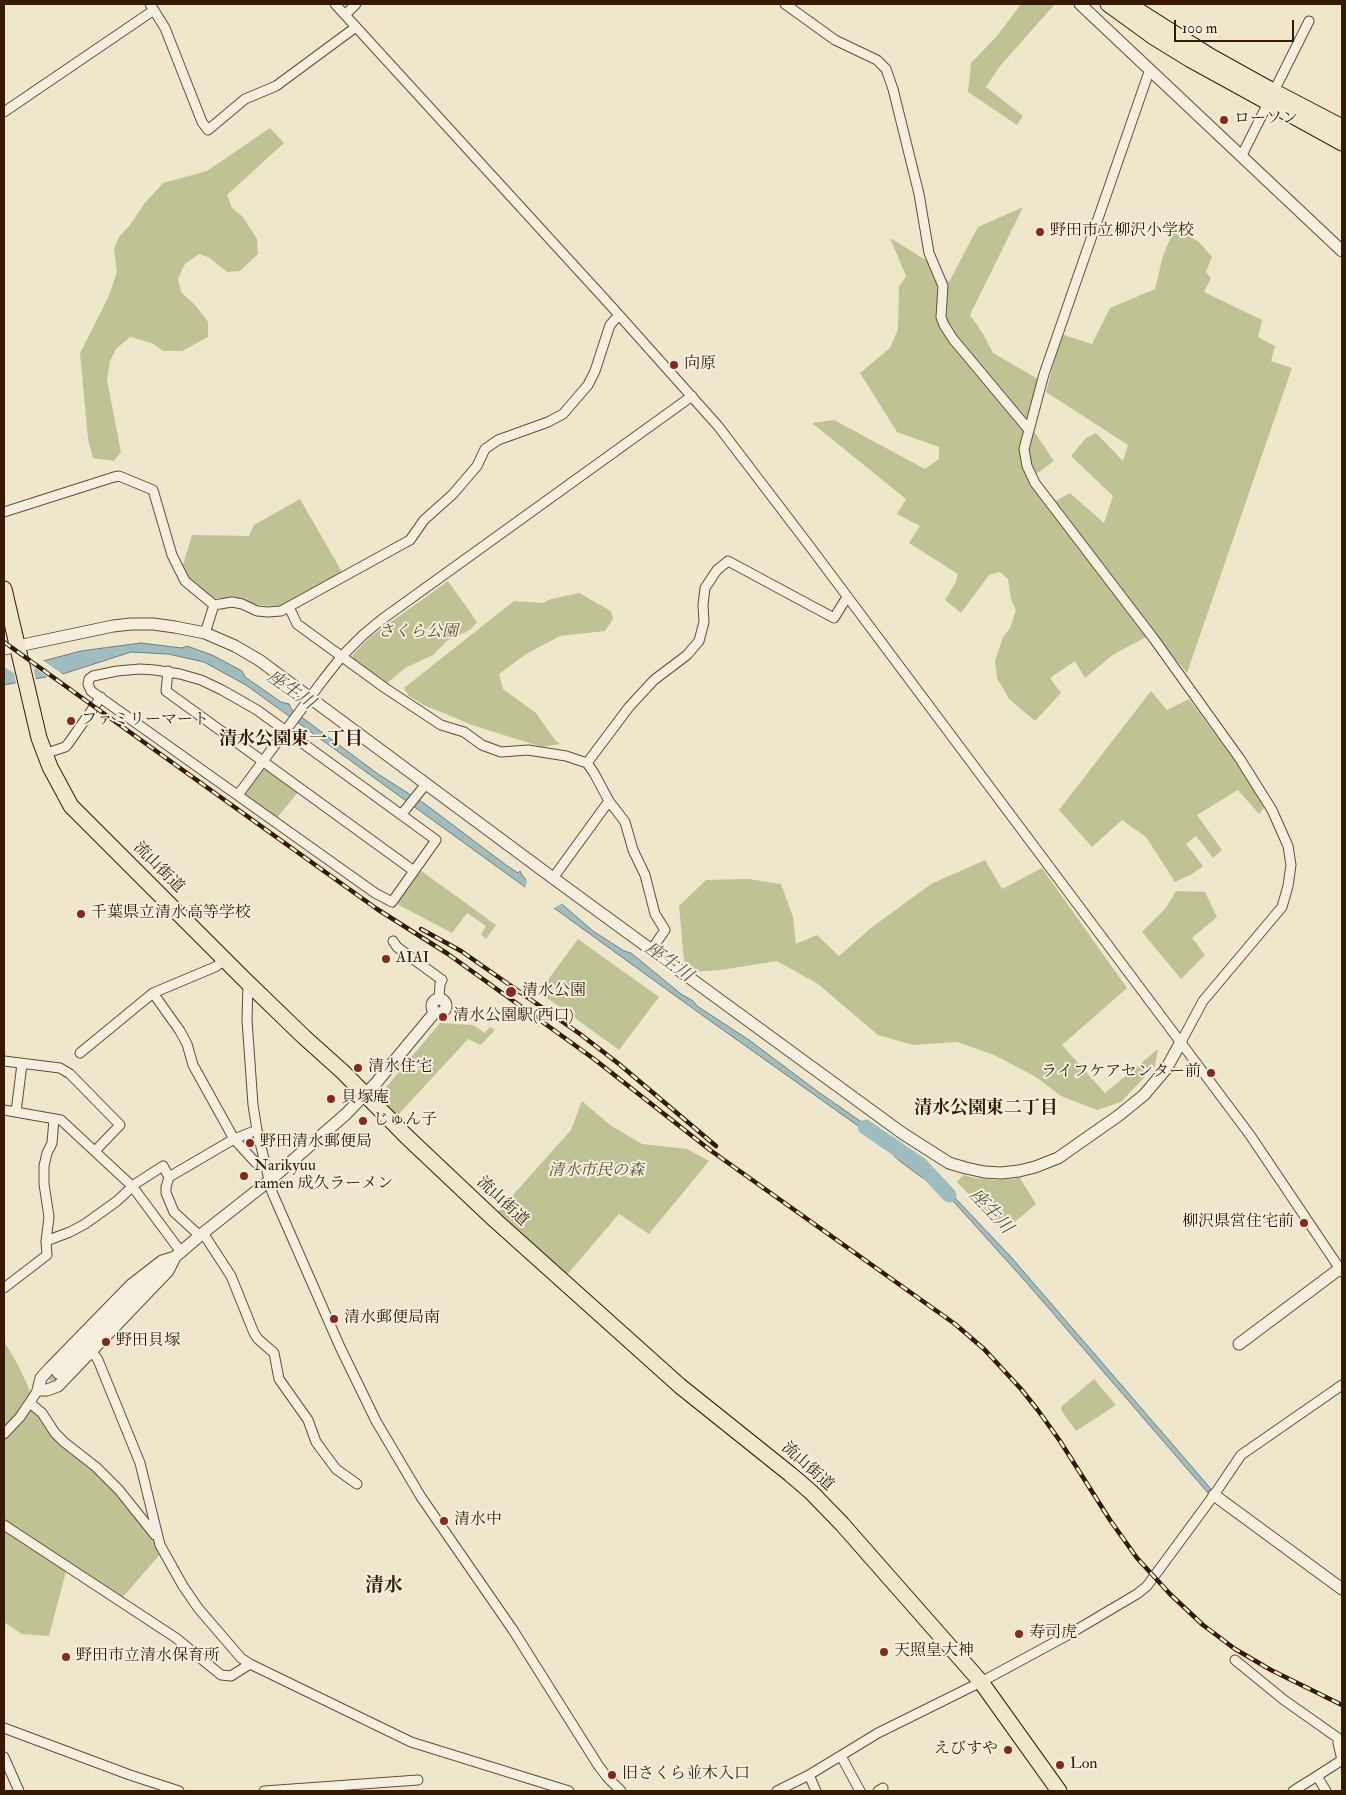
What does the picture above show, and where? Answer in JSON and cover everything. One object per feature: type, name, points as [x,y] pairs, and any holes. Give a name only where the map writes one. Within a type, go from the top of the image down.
[{"type":"main road","points":[[1108,4],[1160,41],[1270,97],[1342,127]]},
{"type":"main road","points":[[1128,4],[1342,143]]},
{"type":"main road","name":"流山街道","points":[[4,589],[14,650],[27,683],[44,754],[71,806],[248,983],[484,1210],[593,1310],[686,1391],[785,1469],[811,1492],[842,1524],[981,1682],[1059,1791]]},
{"type":"street","points":[[335,4],[692,396],[740,454],[1263,1153],[1341,1269],[1239,1344]]},
{"type":"street","points":[[345,15],[356,4]]},
{"type":"street","points":[[785,4],[835,40],[877,60],[886,69],[893,89],[920,201],[929,253],[935,264],[942,286],[942,317],[944,325],[953,339],[1029,430]]},
{"type":"street","points":[[1080,4],[1342,251]]},
{"type":"street","points":[[4,112],[152,7],[165,28],[202,122],[208,130],[245,99],[276,86],[356,27]]},
{"type":"street","points":[[1242,155],[1310,22]]},
{"type":"street","points":[[14,650],[113,626],[130,624],[160,625],[205,633],[236,646],[259,660],[307,702],[422,788],[553,878],[930,1152],[949,1162],[984,1172],[1001,1173],[1036,1167],[1058,1158],[1118,1116],[1144,1094],[1166,1069],[1204,1001],[1282,907],[1291,865],[1288,846],[1272,810],[1240,759],[1158,638],[1035,483],[1027,466],[1024,449],[1044,374],[1150,69]]},
{"type":"street","points":[[4,512],[119,476],[154,490],[172,555],[185,581],[214,605],[232,602],[242,604],[257,611],[282,611],[410,540],[424,520],[453,494],[477,466],[485,449],[498,440],[548,422],[563,414],[588,385],[595,371],[610,325],[619,315]]},
{"type":"street","points":[[238,795],[342,656],[381,620],[692,396]]},
{"type":"street","points":[[587,763],[629,707],[654,680],[687,655],[699,641],[704,622],[706,588],[717,570],[728,561],[834,618],[847,597]]},
{"type":"street","points":[[205,633],[214,605]]},
{"type":"street","points":[[289,607],[297,624],[385,688],[441,724],[464,732],[482,745],[501,752],[528,750],[566,756],[587,763],[610,802],[625,822],[633,850],[645,876],[655,914],[665,930],[652,949]]},
{"type":"street","points":[[140,669],[168,671],[201,680],[222,690],[287,728],[403,812],[436,840],[392,902],[375,893],[101,697],[91,691],[88,684],[89,679],[93,676],[117,671],[140,669]]},
{"type":"street","points":[[168,671],[166,691],[414,871]]},
{"type":"street","points":[[44,754],[65,747],[68,744],[101,697]]},
{"type":"street","points":[[403,812],[422,788]]},
{"type":"street","points":[[553,878],[610,802]]},
{"type":"street","points":[[58,1373],[136,1293],[178,1255],[269,1181],[346,1114],[435,1012],[442,1012],[446,1007],[443,1000],[439,999],[442,980],[397,947],[393,941]]},
{"type":"street","points":[[80,1053],[153,994],[215,967],[225,960]]},
{"type":"street","points":[[248,983],[249,1064],[257,1130],[272,1192],[310,1282],[388,1444],[513,1630],[598,1765],[621,1791]]},
{"type":"street","points":[[153,994],[180,1032],[193,1065],[234,1139],[256,1163],[265,1163]]},
{"type":"street","points":[[4,1061],[60,1068],[70,1074],[120,1125],[95,1151]]},
{"type":"street","points":[[16,1112],[22,1064]]},
{"type":"street","points":[[4,1110],[61,1120],[132,1186],[178,1255]]},
{"type":"street","points":[[4,1288],[47,1255],[46,1241],[49,1218],[44,1184],[44,1166],[47,1152],[52,1143],[54,1119]]},
{"type":"street","points":[[257,1130],[234,1139],[169,1176],[166,1193],[174,1212],[202,1234],[231,1276],[254,1332],[258,1339],[274,1353],[279,1379],[308,1420],[316,1442],[336,1469],[357,1484]]},
{"type":"street","points":[[46,1241],[85,1224],[117,1201],[132,1186],[162,1166],[169,1176]]},
{"type":"street","points":[[38,1390],[47,1390],[58,1386],[168,1272],[178,1255]]},
{"type":"street","points":[[4,1434],[30,1403],[38,1390],[41,1378],[50,1368],[131,1285],[162,1261],[178,1255]]},
{"type":"street","points":[[92,1351],[98,1360],[140,1463],[157,1537]]},
{"type":"street","points":[[777,1791],[809,1775],[878,1733],[981,1682],[1066,1636],[1143,1590],[1214,1495],[1241,1455],[1342,1384]]},
{"type":"street","points":[[30,1403],[42,1413],[64,1442],[96,1467],[119,1490],[157,1537],[183,1586],[198,1608],[220,1635],[250,1664],[411,1742],[569,1791]]},
{"type":"street","points":[[1214,1495],[1342,1589]]},
{"type":"street","points":[[4,1525],[176,1638],[221,1675],[231,1676],[250,1664]]},
{"type":"street","points":[[1235,1660],[1246,1667],[1262,1684],[1284,1700],[1340,1736],[1338,1743],[1342,1760],[1293,1791]]},
{"type":"street","points":[[4,1728],[130,1775],[179,1791]]},
{"type":"street","points":[[841,1756],[860,1791]]},
{"type":"street","points":[[4,1757],[19,1791]]},
{"type":"street","points":[[809,1775],[816,1791]]},
{"type":"street","points":[[1317,1776],[1326,1791]]},
{"type":"street","points":[[264,1791],[418,1780]]},
{"type":"green space","points":[[1021,4],[1055,4],[1000,66],[986,87],[1023,116],[1017,125],[968,92],[971,63],[997,36]]},
{"type":"green space","points":[[270,128],[284,143],[227,195],[232,208],[243,217],[257,239],[258,254],[240,271],[227,272],[210,258],[199,254],[185,264],[178,279],[181,292],[197,307],[208,322],[208,337],[182,351],[163,351],[152,343],[130,337],[116,349],[110,361],[107,380],[121,452],[114,461],[93,458],[88,439],[80,353],[108,298],[117,272],[114,249],[119,237],[163,183],[207,171]]},
{"type":"green space","points":[[1023,207],[970,315],[993,353],[1038,379],[1027,421],[1054,461],[1035,475],[1056,501],[1070,493],[1104,523],[1113,496],[1071,456],[1086,438],[1096,433],[1123,461],[1128,445],[1046,392],[1061,334],[1092,344],[1110,308],[1155,289],[1163,256],[1174,229],[1198,241],[1212,257],[1206,272],[1211,278],[1204,292],[1262,320],[1258,337],[1275,346],[1271,361],[1292,368],[1187,673],[1154,633],[1114,654],[1085,678],[1075,661],[1050,678],[1061,693],[1035,721],[1009,699],[997,678],[995,661],[1003,637],[1010,628],[1016,610],[1011,599],[1008,579],[1000,572],[989,575],[961,613],[945,600],[956,582],[958,574],[909,543],[920,526],[897,514],[906,499],[812,423],[834,420],[925,469],[939,459],[939,447],[897,432],[860,373],[890,348],[898,329],[899,287],[906,276],[890,238],[929,262],[949,282],[978,227]]},
{"type":"green space","points":[[300,499],[342,572],[282,606],[253,605],[232,598],[211,598],[190,581],[182,568],[192,535],[249,536],[254,525]]},
{"type":"green space","name":"さくら公園","points":[[448,581],[477,622],[470,630],[448,640],[433,655],[405,668],[386,684],[353,659],[352,656],[370,637]]},
{"type":"green space","points":[[579,593],[611,611],[613,619],[605,631],[560,636],[526,654],[499,674],[503,689],[536,713],[555,740],[560,744],[542,747],[472,725],[424,705],[409,696],[404,688],[514,601],[543,603],[551,599]]},
{"type":"green space","points":[[1151,691],[1167,710],[1189,699],[1250,782],[1264,808],[1259,814],[1238,790],[1197,815],[1222,850],[1213,858],[1196,836],[1186,844],[1203,866],[1175,882],[1146,837],[1122,820],[1092,847],[1059,810]]},
{"type":"green space","points":[[266,767],[299,791],[276,819],[246,797],[246,791],[263,768]]},
{"type":"green space","points":[[985,860],[1002,889],[1042,868],[1127,988],[1062,1045],[1105,1093],[1158,1049],[1155,1066],[1121,1102],[1097,1110],[1061,1096],[1036,1077],[994,1055],[957,1042],[913,1045],[878,1035],[818,984],[777,961],[721,970],[690,972],[684,960],[679,906],[706,880],[748,879],[781,884],[793,917],[796,944],[817,935],[839,956],[871,928],[931,884]]},
{"type":"green space","points":[[420,870],[496,925],[486,939],[481,934],[486,926],[467,913],[452,933],[395,903]]},
{"type":"green space","points":[[1176,891],[1205,892],[1217,917],[1192,938],[1205,955],[1181,979],[1142,932],[1165,909]]},
{"type":"green space","points":[[578,939],[659,997],[619,1050],[539,992]]},
{"type":"green space","points":[[440,1023],[473,1025],[485,1033],[490,1027],[495,1030],[481,1045],[468,1039],[397,1116],[380,1100],[382,1092]]},
{"type":"green space","name":"清水市民の森","points":[[582,1101],[610,1125],[642,1144],[687,1149],[709,1161],[649,1234],[619,1214],[565,1277],[496,1214],[571,1130]]},
{"type":"green space","points":[[963,1175],[997,1180],[1020,1178],[1036,1204],[1004,1231],[957,1182]]},
{"type":"green space","points":[[4,1341],[18,1365],[46,1425],[109,1481],[127,1501],[162,1552],[122,1598],[68,1564],[49,1636],[22,1634],[4,1622]]},
{"type":"green space","points":[[1094,1379],[1116,1405],[1076,1431],[1061,1410],[1062,1406]]},
{"type":"water","points":[[141,643],[182,648],[187,646],[212,655],[242,671],[245,677],[281,702],[289,704],[292,710],[378,774],[425,804],[506,865],[518,873],[520,871],[523,877],[564,906],[593,931],[624,951],[631,953],[697,1006],[749,1040],[870,1128],[943,1186],[1011,1257],[1211,1489],[1208,1493],[1026,1282],[954,1202],[901,1162],[867,1132],[246,685],[204,662],[168,654],[131,652],[66,673],[4,685],[4,668],[43,661],[81,651]]},
{"type":"pier","points":[[41,659],[65,676],[50,679],[35,668],[36,680],[16,684],[14,673],[4,667],[4,665]]},
{"type":"pier","points":[[525,875],[563,903],[552,909],[524,890],[527,882]]},
{"type":"waterway","name":"座生川","points":[[865,1127],[921,1165],[949,1195]]},
{"type":"tunnel","points":[[39,1393],[58,1373]]},
{"type":"railway","points":[[4,642],[377,909],[448,954],[594,1059],[710,1150],[955,1324],[984,1349],[1037,1409],[1137,1558],[1170,1594],[1203,1625],[1235,1649],[1271,1670],[1342,1705]]},
{"type":"railway","points":[[421,929],[461,951],[580,1034],[619,1064],[716,1146]]},
{"type":"place","name":"ローソン","points":[[1224,120]]},
{"type":"place","name":"野田市立柳沢小学校","points":[[1040,232]]},
{"type":"place","name":"向原","points":[[674,365]]},
{"type":"place","name":"ファミリーマート","points":[[71,721]]},
{"type":"place","name":"千葉県立清水高等学校","points":[[81,914]]},
{"type":"place","name":"AIAI","points":[[386,959]]},
{"type":"place","name":"清水公園","points":[[511,992]]},
{"type":"place","name":"清水公園駅(西口)","points":[[443,1017]]},
{"type":"place","name":"清水住宅","points":[[358,1068]]},
{"type":"place","name":"ライフケアセンター前","points":[[1211,1073]]},
{"type":"place","name":"貝塚庵","points":[[331,1099]]},
{"type":"place","name":"じゅん子","points":[[363,1121]]},
{"type":"place","name":"野田清水郵便局","points":[[250,1143]]},
{"type":"place","name":"Narikyuu ramen 成久ラーメン","points":[[244,1176]]},
{"type":"place","name":"柳沢県営住宅前","points":[[1304,1223]]},
{"type":"place","name":"清水郵便局南","points":[[334,1319]]},
{"type":"place","name":"野田貝塚","points":[[106,1342]]},
{"type":"place","name":"清水中","points":[[444,1521]]},
{"type":"place","name":"寿司虎","points":[[1019,1634]]},
{"type":"place","name":"天照皇大神","points":[[884,1652]]},
{"type":"place","name":"野田市立清水保育所","points":[[66,1657]]},
{"type":"place","name":"えびすや","points":[[1008,1750]]},
{"type":"place","name":"Lon","points":[[1060,1765]]},
{"type":"place","name":"旧さくら並木入口","points":[[612,1775]]},
{"type":"district","name":"清水公園東一丁目","points":[[291,740]]},
{"type":"district","name":"清水公園東二丁目","points":[[986,1109]]},
{"type":"district","name":"清水","points":[[384,1587]]}]
